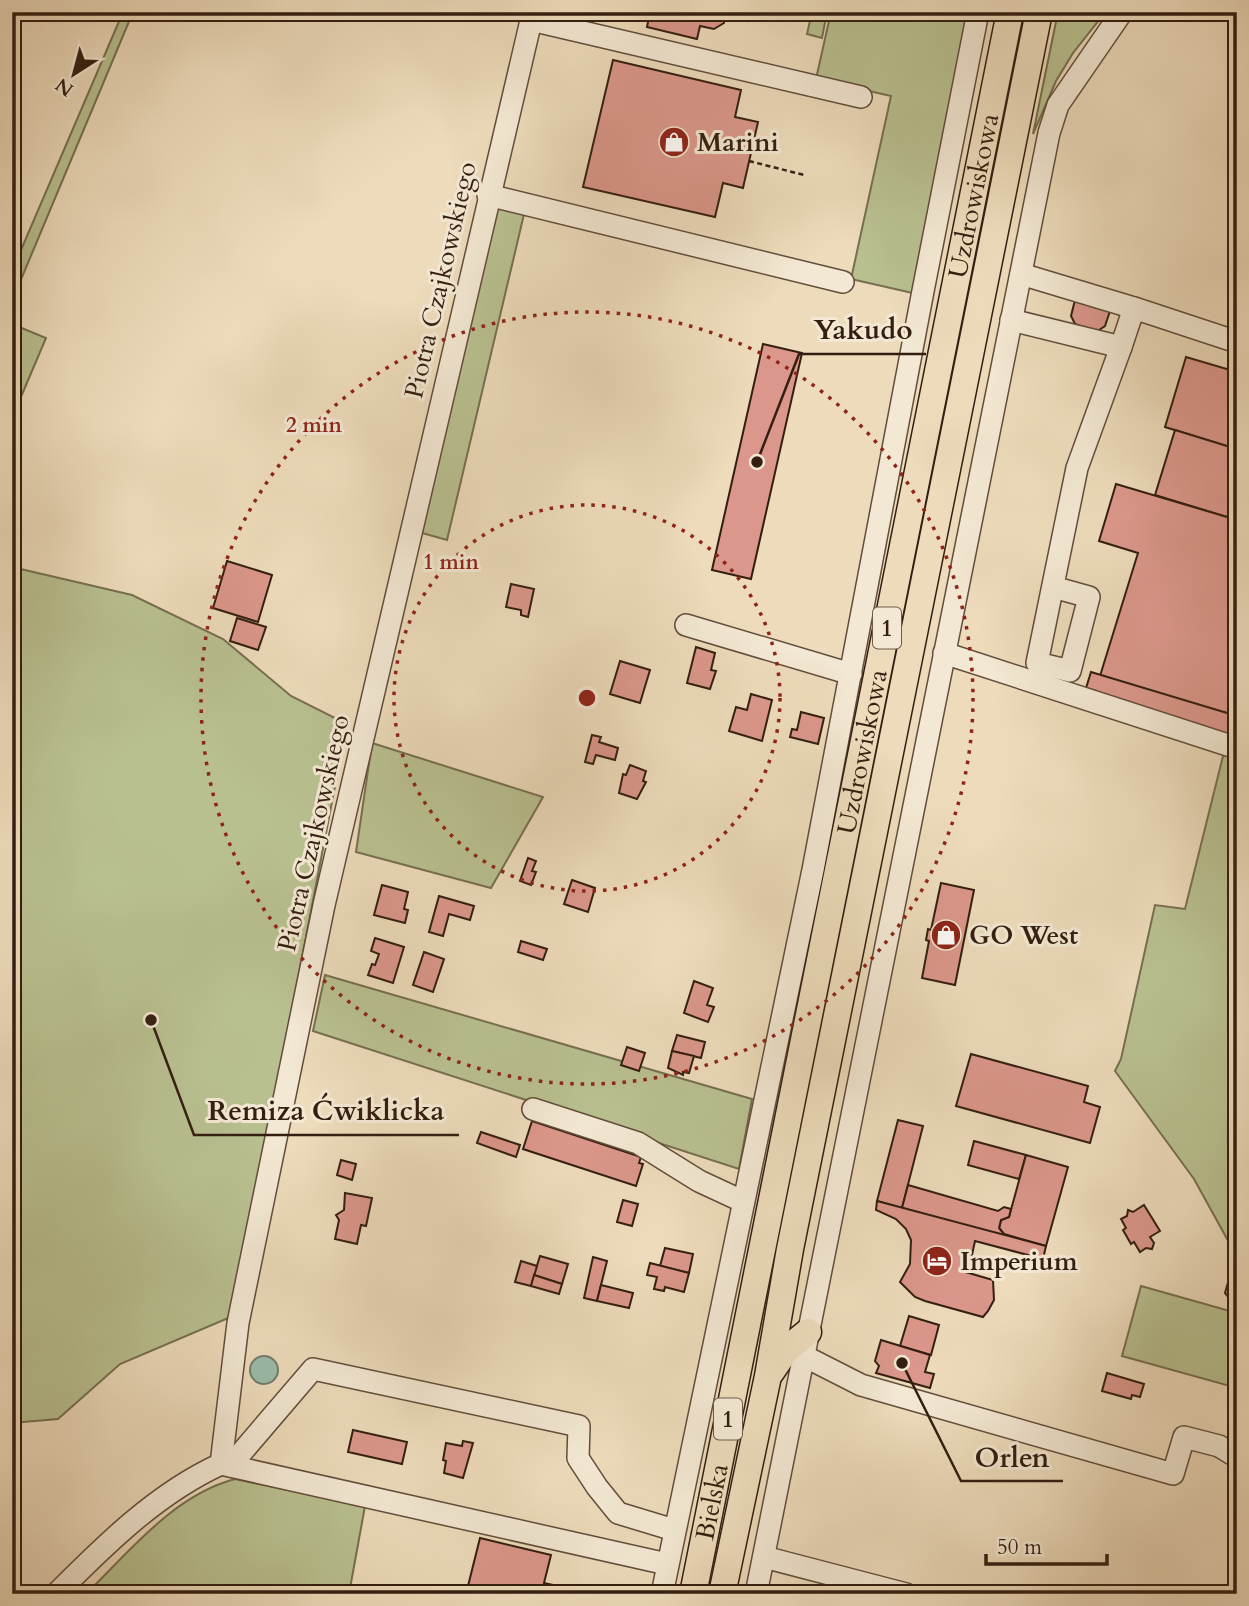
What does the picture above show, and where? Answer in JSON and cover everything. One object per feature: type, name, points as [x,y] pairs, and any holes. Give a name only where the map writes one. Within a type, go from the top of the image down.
[{"type":"main road","name":"Uzdrowiskowa","points":[[763,1244],[1010,12]]},
{"type":"main road","name":"Uzdrowiskowa","points":[[790,1249],[1040,12]]},
{"type":"main road","name":"Bielska","points":[[694,1594],[763,1244]]},
{"type":"main road","name":"Bielska","points":[[722,1594],[768,1376],[790,1249]]},
{"type":"main road","points":[[768,1376],[786,1350],[806,1344]]},
{"type":"street","points":[[662,1594],[742,1200],[813,870],[978,12]]},
{"type":"street","points":[[757,1594],[1049,133],[1058,105],[1122,12]]},
{"type":"street","points":[[532,16],[860,97]]},
{"type":"street","name":"Piotra Czajkowskiego","points":[[225,1465],[238,1323],[324,905],[532,16]]},
{"type":"street","points":[[488,195],[843,282]]},
{"type":"street","points":[[1021,274],[1237,342]]},
{"type":"street","points":[[1053,587],[1077,468],[1134,308]]},
{"type":"street","points":[[1011,320],[1121,347]]},
{"type":"street","points":[[686,625],[850,674]]},
{"type":"street","points":[[944,653],[1237,748]]},
{"type":"street","points":[[533,1109],[638,1143],[699,1181],[742,1200]]},
{"type":"street","points":[[806,1344],[860,1385],[1173,1474],[1184,1437],[1219,1446],[1237,1457]]},
{"type":"street","points":[[56,1594],[93,1556],[160,1500],[190,1478],[225,1465],[313,1369],[579,1426],[578,1458],[597,1487],[618,1513],[671,1546]]},
{"type":"street","points":[[225,1465],[671,1546],[703,1549]]},
{"type":"street","points":[[764,1557],[906,1594]]},
{"type":"path","points":[[749,161],[804,174]]},
{"type":"shaded area","points":[[123,12],[133,12],[12,301],[12,271]]},
{"type":"shaded area","points":[[812,12],[827,12],[822,38],[807,34]]},
{"type":"shaded area","points":[[831,12],[970,12],[917,294],[851,279],[891,96],[816,79]]},
{"type":"shaded area","points":[[1058,12],[1090,12],[1099,20],[1073,53],[1056,81],[1033,134]]},
{"type":"shaded area","points":[[494,202],[525,210],[447,540],[415,531]]},
{"type":"shaded area","points":[[12,324],[46,338],[12,418]]},
{"type":"shaded area","points":[[12,567],[132,595],[223,639],[291,696],[347,724],[233,1316],[120,1364],[58,1419],[12,1423]]},
{"type":"shaded area","points":[[372,743],[543,797],[491,888],[356,852]]},
{"type":"shaded area","points":[[1224,752],[1237,756],[1237,1257],[1194,1179],[1115,1071],[1121,1059],[1155,905],[1185,909]]},
{"type":"shaded area","points":[[325,975],[752,1099],[739,1169],[313,1031]]},
{"type":"shaded area","points":[[1141,1286],[1237,1313],[1237,1388],[1122,1356]]},
{"type":"shaded area","points":[[264,1356],[274,1360],[278,1370],[274,1380],[264,1384],[254,1380],[250,1370],[254,1360]]},
{"type":"shaded area","points":[[235,1479],[365,1506],[349,1594],[86,1594],[136,1543],[173,1511],[213,1487]]},
{"type":"building","points":[[650,12],[749,12],[747,21],[725,16],[724,23],[714,29],[700,26],[697,39],[647,27]]},
{"type":"building","name":"Marini","points":[[613,60],[741,90],[735,117],[758,122],[743,188],[723,183],[715,217],[583,187]]},
{"type":"building","points":[[1075,300],[1110,311],[1105,326],[1096,332],[1075,324],[1071,316]]},
{"type":"building","points":[[763,344],[802,353],[751,579],[712,570]]},
{"type":"building","points":[[1186,357],[1237,372],[1237,425],[1230,447],[1165,427]]},
{"type":"building","points":[[1237,425],[1237,520],[1155,495],[1175,430],[1230,447]]},
{"type":"building","points":[[1116,484],[1237,520],[1237,716],[1100,676],[1138,553],[1099,541]]},
{"type":"building","points":[[227,561],[272,575],[258,622],[213,608]]},
{"type":"building","points":[[511,584],[534,589],[528,617],[521,615],[521,610],[506,607]]},
{"type":"building","points":[[237,618],[266,627],[258,650],[230,641]]},
{"type":"building","points":[[696,647],[715,653],[711,670],[716,671],[710,689],[687,683]]},
{"type":"building","points":[[620,661],[650,670],[640,703],[610,694]]},
{"type":"building","points":[[1091,672],[1237,716],[1237,742],[1093,698],[1096,691],[1086,688]]},
{"type":"building","points":[[751,694],[772,700],[762,741],[729,731],[736,707],[747,710]]},
{"type":"building","points":[[801,712],[824,718],[818,744],[790,737],[792,729],[797,730]]},
{"type":"building","points":[[592,735],[601,737],[599,742],[618,748],[615,760],[596,755],[593,764],[585,762]]},
{"type":"building","points":[[630,765],[646,771],[643,781],[646,782],[637,799],[619,793],[623,774],[626,775]]},
{"type":"building","points":[[528,858],[536,861],[532,871],[536,872],[531,885],[520,881]]},
{"type":"building","points":[[572,880],[595,888],[588,912],[564,904]]},
{"type":"building","name":"GO West","points":[[941,883],[974,890],[955,985],[922,978],[929,941],[926,940],[928,929],[931,930]]},
{"type":"building","points":[[382,885],[408,892],[404,909],[408,910],[405,923],[374,915]]},
{"type":"building","points":[[439,896],[474,906],[470,920],[449,914],[443,936],[429,932]]},
{"type":"building","points":[[375,938],[404,947],[393,983],[368,975],[379,954],[371,951]]},
{"type":"building","points":[[521,941],[547,949],[543,960],[518,952]]},
{"type":"building","points":[[424,952],[444,959],[433,992],[413,985]]},
{"type":"building","points":[[694,981],[713,988],[707,1005],[714,1007],[708,1022],[684,1013]]},
{"type":"building","points":[[677,1035],[705,1042],[701,1058],[672,1051]]},
{"type":"building","points":[[627,1047],[645,1053],[639,1071],[621,1065]]},
{"type":"building","points":[[672,1051],[694,1056],[689,1073],[683,1072],[683,1075],[668,1068]]},
{"type":"building","points":[[971,1054],[1088,1086],[1084,1102],[1100,1107],[1090,1143],[956,1106]]},
{"type":"building","points":[[898,1120],[923,1126],[902,1208],[877,1201]]},
{"type":"building","points":[[532,1121],[641,1157],[639,1163],[643,1164],[636,1186],[523,1149]]},
{"type":"building","points":[[481,1132],[520,1145],[516,1157],[477,1143]]},
{"type":"building","points":[[974,1141],[1026,1155],[1019,1179],[968,1165]]},
{"type":"building","points":[[1026,1155],[1068,1167],[1046,1246],[1004,1234],[999,1228],[1001,1220],[1009,1217]]},
{"type":"building","points":[[341,1160],[356,1164],[352,1180],[337,1175]]},
{"type":"building","points":[[908,1185],[998,1211],[1004,1207],[1011,1209],[1009,1217],[1001,1220],[999,1228],[1004,1236],[902,1208]]},
{"type":"building","points":[[345,1193],[372,1198],[366,1226],[361,1225],[357,1244],[335,1239],[339,1220],[336,1215],[344,1210]]},
{"type":"building","points":[[623,1200],[638,1204],[632,1226],[617,1222]]},
{"type":"building","name":"Imperium","points":[[877,1201],[1046,1246],[1043,1259],[975,1241],[972,1255],[967,1253],[962,1271],[993,1280],[994,1300],[983,1317],[925,1301],[915,1297],[900,1282],[910,1264],[911,1240],[906,1229],[896,1219],[876,1210]]},
{"type":"building","points":[[1144,1205],[1160,1231],[1150,1237],[1154,1243],[1152,1249],[1146,1248],[1140,1252],[1134,1242],[1131,1244],[1123,1230],[1126,1228],[1121,1219],[1127,1216],[1128,1210],[1133,1212]]},
{"type":"building","points":[[665,1248],[693,1254],[689,1273],[660,1266]]},
{"type":"building","points":[[540,1256],[568,1264],[562,1284],[534,1275]]},
{"type":"building","points":[[593,1257],[607,1261],[597,1301],[584,1298]]},
{"type":"building","points":[[521,1261],[537,1266],[531,1286],[515,1282]]},
{"type":"building","points":[[650,1263],[689,1273],[684,1292],[665,1287],[664,1291],[654,1289],[657,1277],[647,1275]]},
{"type":"building","points":[[534,1275],[562,1284],[559,1294],[531,1286]]},
{"type":"building","points":[[1237,1277],[1235,1299],[1225,1293],[1229,1279]]},
{"type":"building","points":[[601,1285],[633,1293],[629,1308],[597,1301]]},
{"type":"building","points":[[909,1316],[939,1325],[931,1355],[900,1346]]},
{"type":"building","points":[[881,1340],[930,1355],[925,1372],[934,1374],[930,1388],[876,1373],[879,1366],[875,1361]]},
{"type":"building","points":[[1107,1373],[1144,1384],[1140,1397],[1132,1395],[1131,1399],[1102,1391]]},
{"type":"building","points":[[353,1430],[407,1442],[402,1464],[348,1452]]},
{"type":"building","points":[[463,1441],[473,1443],[463,1478],[444,1473],[446,1443],[462,1446]]},
{"type":"building","points":[[480,1538],[551,1555],[544,1583],[576,1590],[575,1594],[466,1594]]},
{"type":"place","name":"Marini","points":[[674,142]]},
{"type":"place","name":"Yakudo","points":[[757,462]]},
{"type":"place","name":"GO West","points":[[946,935]]},
{"type":"place","name":"Remiza Ćwiklicka","points":[[151,1020]]},
{"type":"place","name":"Imperium","points":[[937,1261]]},
{"type":"place","name":"Orlen","points":[[902,1363]]}]
